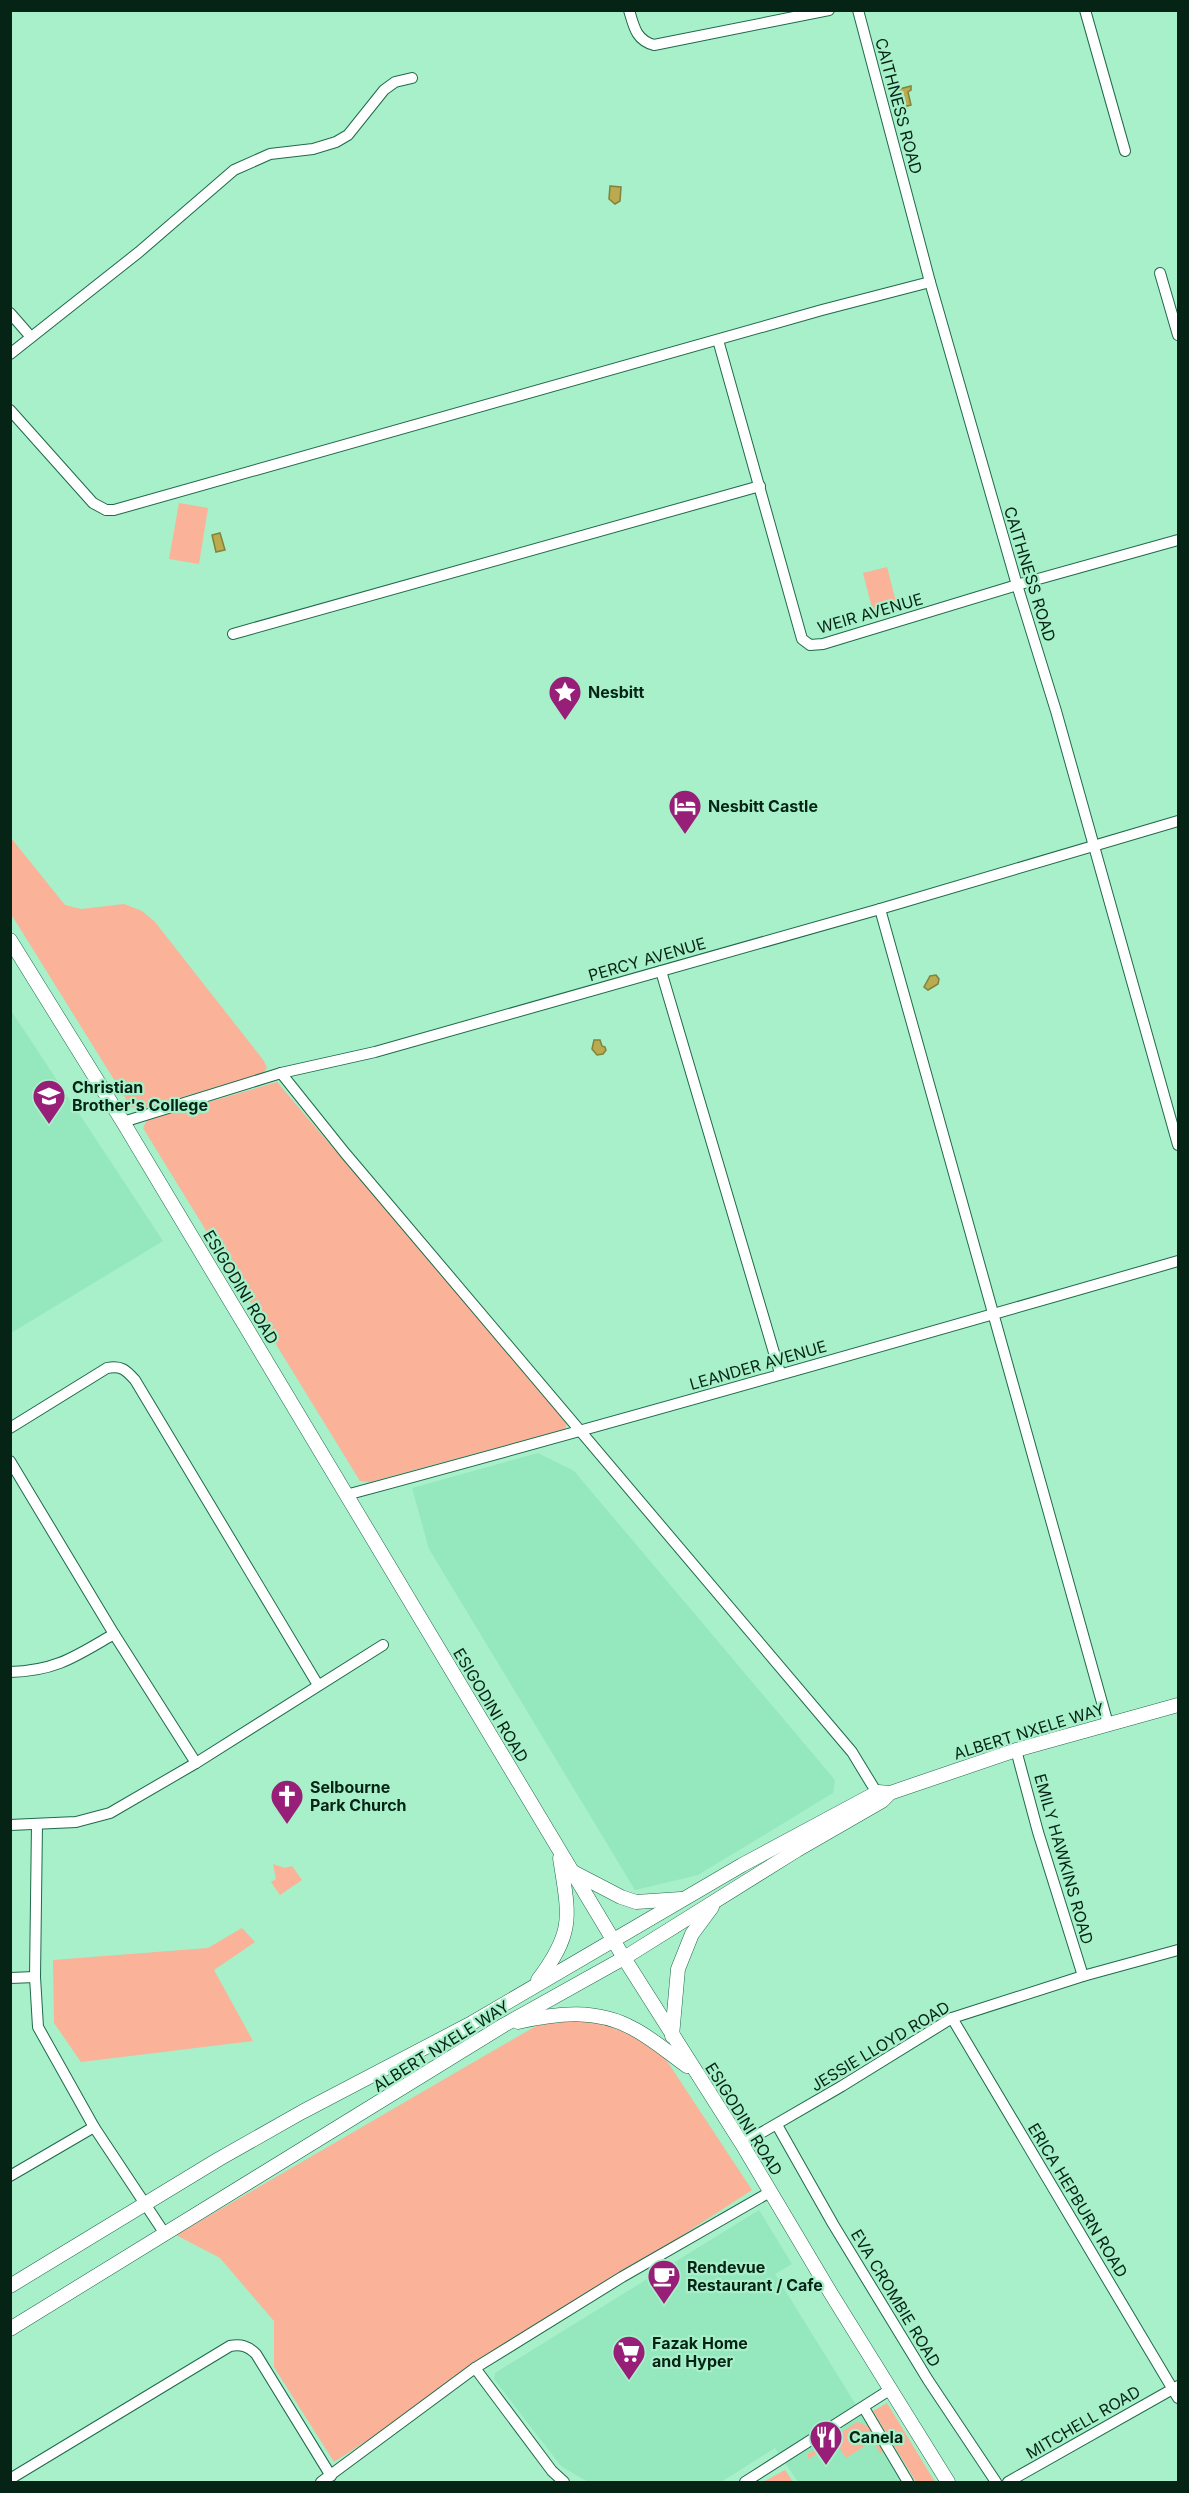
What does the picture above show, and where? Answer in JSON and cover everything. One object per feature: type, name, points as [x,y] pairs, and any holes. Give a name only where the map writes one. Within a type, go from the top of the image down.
[{"type":"main road","name":"ESIGODINI ROAD","points":[[10,940],[123,1122],[571,1871],[672,2036],[742,2144],[948,2482]]},
{"type":"main road","name":"ALBERT NXELE WAY","points":[[10,2286],[302,2112],[450,2035],[689,1898],[742,1865],[883,1796],[1017,1750],[1179,1705]]},
{"type":"main road","name":"ALBERT NXELE WAY","points":[[10,2329],[504,2025],[624,1958],[883,1796]]},
{"type":"main road","points":[[533,1986],[555,1958],[563,1942],[567,1925],[559,1851]]},
{"type":"main road","points":[[571,1871],[621,1897],[636,1902],[689,1898]]},
{"type":"main road","points":[[672,2036],[678,1969],[692,1935],[717,1901]]},
{"type":"main road","points":[[504,2025],[552,2014],[578,2013],[601,2017],[634,2029],[694,2071]]},
{"type":"street","points":[[629,10],[635,33],[644,41],[654,45],[829,10]]},
{"type":"street","name":"CAITHNESS ROAD","points":[[858,10],[930,282],[1017,585],[1056,711],[1179,1145]]},
{"type":"street","points":[[1085,10],[1125,151]]},
{"type":"street","points":[[10,354],[139,252],[234,170],[270,154],[314,149],[336,142],[348,135],[384,90],[394,82],[412,78]]},
{"type":"street","points":[[1160,273],[1179,334]]},
{"type":"street","points":[[10,410],[93,503],[106,510],[114,510],[930,282]]},
{"type":"street","points":[[10,313],[31,337]]},
{"type":"street","name":"WEIR AVENUE","points":[[718,340],[802,639],[810,645],[823,644],[1017,585],[1179,540]]},
{"type":"street","points":[[233,634],[760,486]]},
{"type":"street","name":"PERCY AVENUE","points":[[123,1122],[281,1073],[375,1052],[880,909],[1179,821]]},
{"type":"street","points":[[880,909],[1108,1724]]},
{"type":"street","points":[[661,970],[780,1373]]},
{"type":"street","points":[[281,1073],[345,1153],[852,1752],[883,1796]]},
{"type":"street","name":"LEANDER AVENUE","points":[[346,1495],[582,1432],[780,1373],[1179,1261]]},
{"type":"street","points":[[10,1428],[107,1368],[117,1367],[127,1371],[141,1390],[318,1685]]},
{"type":"street","points":[[10,1461],[114,1634],[196,1763]]},
{"type":"street","points":[[10,1672],[50,1668],[66,1662],[114,1634]]},
{"type":"street","points":[[10,1825],[76,1822],[110,1813],[196,1763],[383,1645]]},
{"type":"street","name":"EMILY HAWKINS ROAD","points":[[1017,1750],[1038,1832],[1083,1976]]},
{"type":"street","points":[[37,1824],[35,1977],[39,2027],[94,2127],[165,2234]]},
{"type":"street","name":"JESSIE LLOYD ROAD","points":[[742,2144],[952,2018],[1083,1976],[1179,1950]]},
{"type":"street","points":[[10,1978],[35,1977]]},
{"type":"street","name":"ERICA HEPBURN ROAD","points":[[952,2018],[1175,2387],[1179,2398]]},
{"type":"street","name":"EVA CROMBIE ROAD","points":[[777,2125],[833,2224],[928,2380],[996,2482]]},
{"type":"street","points":[[10,2176],[94,2127]]},
{"type":"street","points":[[321,2482],[475,2368],[622,2277],[770,2192]]},
{"type":"street","points":[[10,2478],[230,2346],[238,2344],[251,2349],[256,2354],[331,2476]]},
{"type":"street","points":[[475,2368],[552,2471],[564,2482]]},
{"type":"street","name":"MITCHELL ROAD","points":[[1008,2482],[1175,2387]]},
{"type":"street","points":[[745,2482],[891,2389]]},
{"type":"street","points":[[864,2408],[908,2482]]},
{"type":"shaded area","points":[[911,86],[908,92],[911,105],[904,107],[899,89]]},
{"type":"shaded area","points":[[610,186],[621,187],[620,201],[615,204],[609,199]]},
{"type":"shaded area","points":[[179,503],[208,508],[199,564],[169,559]]},
{"type":"shaded area","points":[[220,533],[225,550],[216,552],[212,535]]},
{"type":"shaded area","points":[[887,567],[898,610],[874,616],[863,573]]},
{"type":"shaded area","points":[[11,838],[65,905],[81,909],[124,904],[142,911],[155,922],[264,1061],[267,1068],[263,1073],[142,1109],[131,1107],[11,914]]},
{"type":"shaded area","points":[[936,975],[939,979],[938,984],[928,990],[924,987],[930,976]]},
{"type":"shaded area","name":"Christian Brother's College","points":[[10,1009],[163,1241],[11,1333],[10,1333]]},
{"type":"shaded area","points":[[594,1040],[600,1040],[602,1046],[605,1047],[603,1054],[597,1055],[592,1049]]},
{"type":"shaded area","points":[[277,1082],[567,1423],[565,1429],[370,1482],[360,1481],[143,1128],[147,1120]]},
{"type":"shaded area","points":[[538,1453],[574,1471],[835,1780],[833,1793],[698,1875],[635,1890],[429,1549],[412,1488]]},
{"type":"shaded area","points":[[273,1864],[285,1868],[292,1866],[302,1880],[280,1895],[271,1882],[276,1879]]},
{"type":"shaded area","points":[[242,1928],[255,1942],[214,1970],[253,2041],[81,2062],[54,2023],[53,1960],[208,1948]]},
{"type":"shaded area","points":[[568,2019],[603,2024],[632,2035],[665,2058],[752,2190],[334,2462],[274,2367],[274,2321],[220,2258],[176,2235],[536,2026]]},
{"type":"shaded area","points":[[759,2210],[792,2264],[775,2274],[903,2481],[798,2482],[775,2448],[721,2482],[588,2482],[561,2466],[494,2379],[495,2373]]},
{"type":"shaded area","points":[[887,2403],[935,2482],[916,2482],[873,2411]]},
{"type":"shaded area","points":[[857,2422],[870,2427],[884,2451],[880,2453],[873,2441],[846,2458],[838,2446],[832,2450],[830,2446],[808,2459],[808,2454]]},
{"type":"shaded area","points":[[785,2470],[793,2482],[763,2482]]},
{"type":"place","name":"Nesbitt","points":[[565,721]]},
{"type":"place","name":"Nesbitt Castle","points":[[685,835]]},
{"type":"place","name":"Christian Brother's College","points":[[49,1125]]},
{"type":"place","name":"Selbourne Park Church","points":[[287,1825]]},
{"type":"place","name":"Rendevue Restaurant / Cafe","points":[[664,2305]]},
{"type":"place","name":"Fazak Home and Hyper","points":[[629,2381]]},
{"type":"place","name":"Canela","points":[[826,2466]]}]
